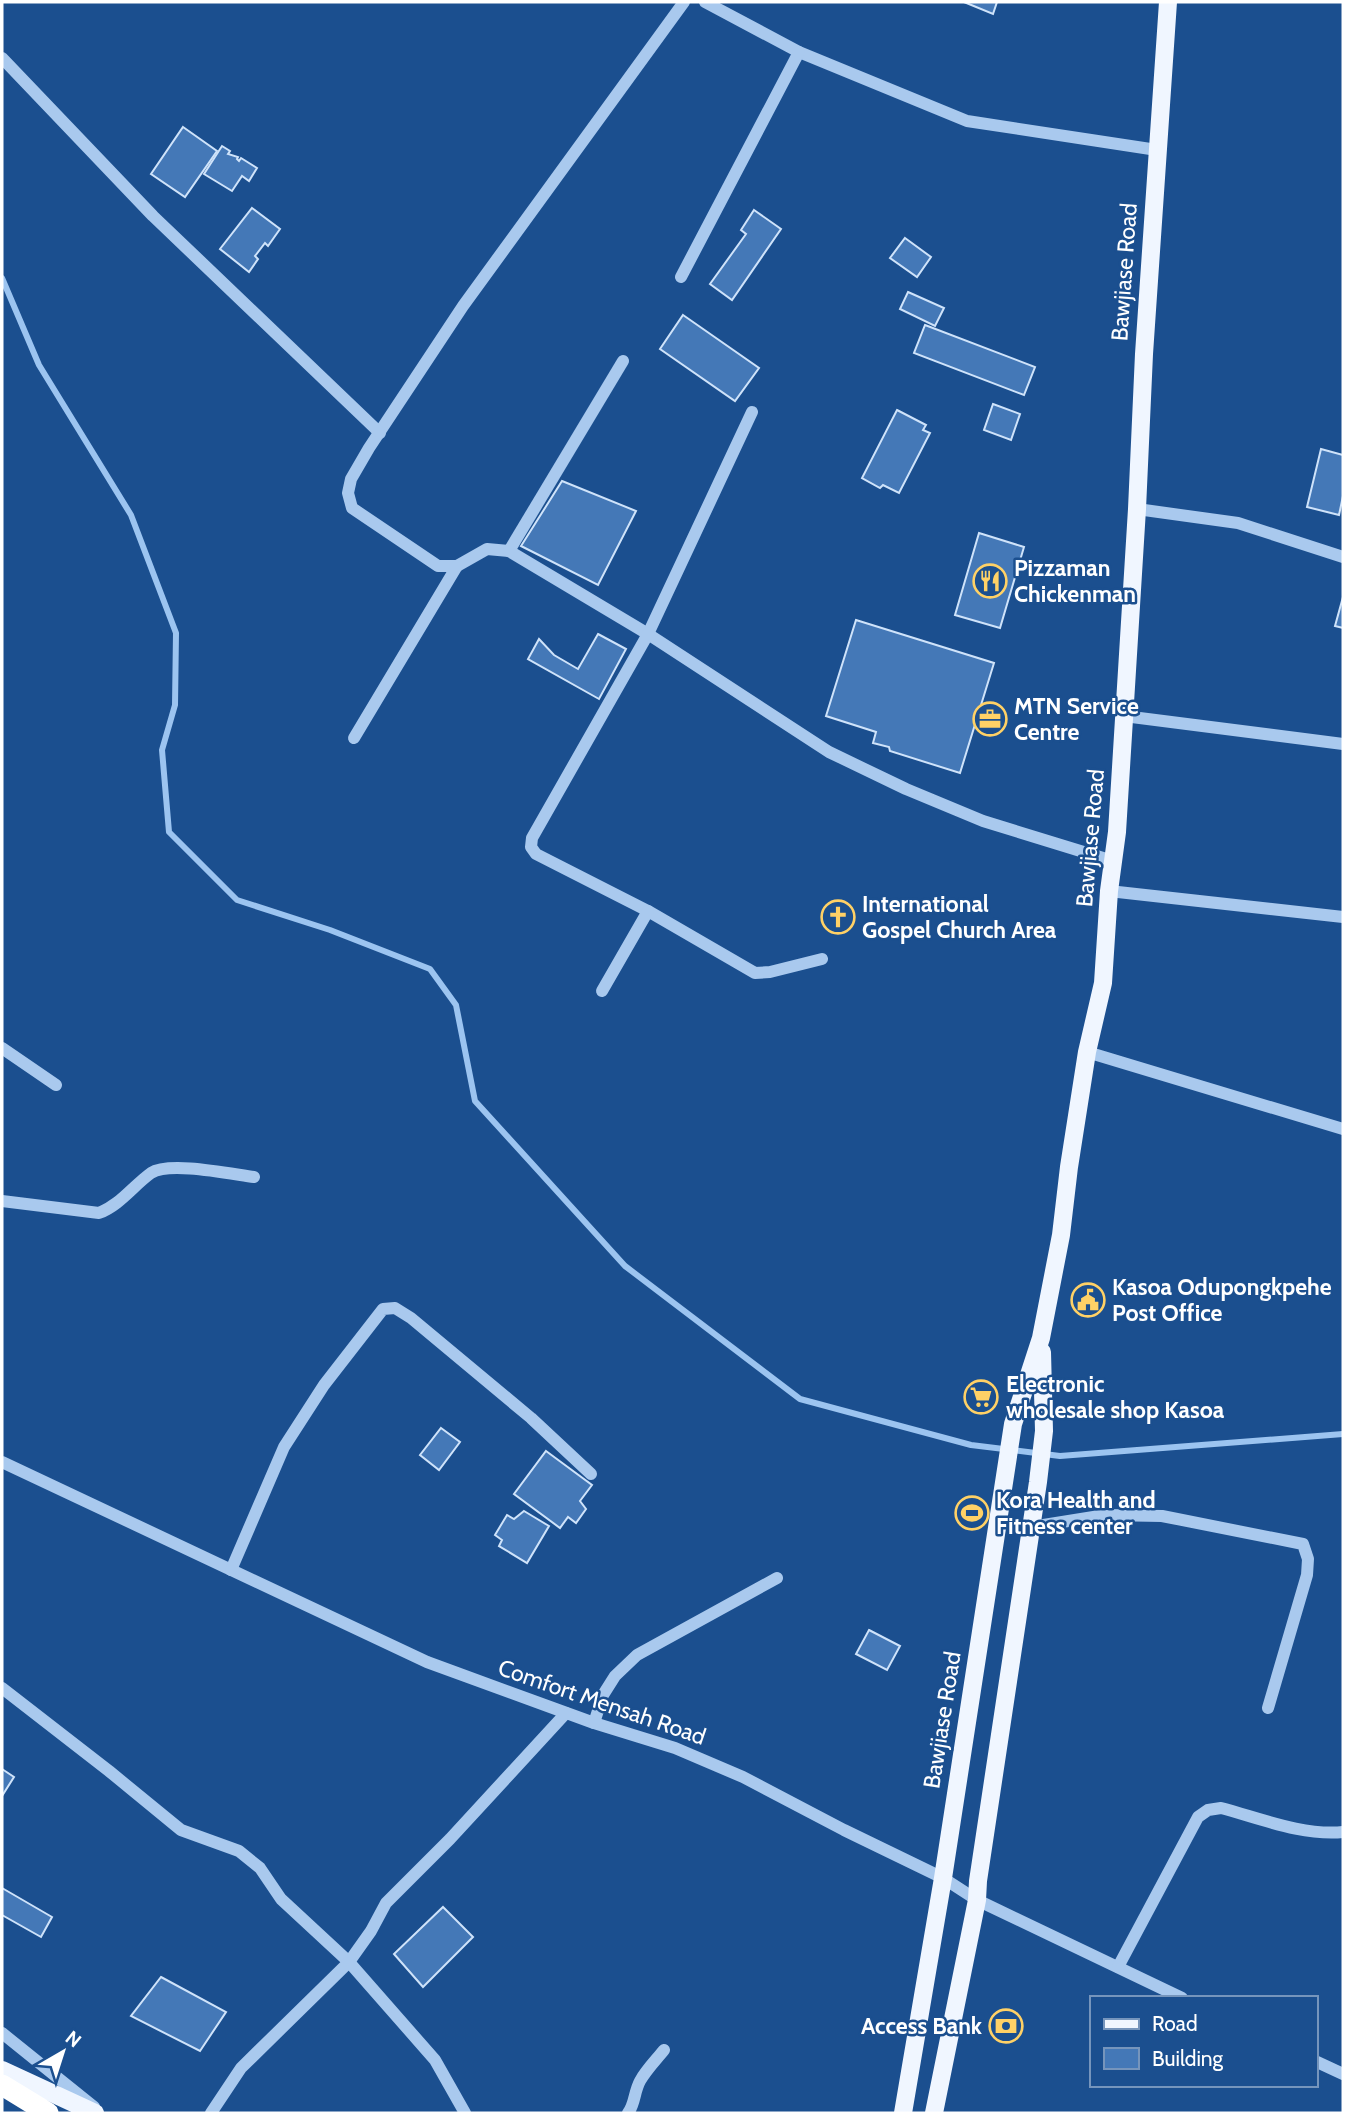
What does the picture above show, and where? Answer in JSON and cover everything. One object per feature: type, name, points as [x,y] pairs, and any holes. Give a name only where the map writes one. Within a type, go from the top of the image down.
[{"type":"highway","points":[[2,2085],[48,2113]]},
{"type":"main road","name":"Bawjiase Road","points":[[903,2113],[943,1878],[1013,1424],[1041,1338],[1061,1235],[1087,1052],[1103,983],[1109,891],[1117,832],[1144,354],[1168,2]]},
{"type":"main road","name":"Bawjiase Road","points":[[934,2113],[977,1900],[1038,1482],[1044,1431],[1041,1338]]},
{"type":"main road","points":[[2,2070],[96,2113]]},
{"type":"street","points":[[684,2],[463,306],[351,479],[348,493],[352,509],[438,566],[457,566],[487,550],[509,551],[648,634],[829,752],[905,789],[983,821],[1113,861]]},
{"type":"street","points":[[705,2],[799,52],[967,121],[1157,150]]},
{"type":"street","points":[[681,276],[799,52]]},
{"type":"street","points":[[2,58],[153,216],[380,433]]},
{"type":"street","points":[[509,551],[623,361]]},
{"type":"street","points":[[752,412],[648,634],[532,838],[531,848],[536,854],[648,911],[755,973],[822,960]]},
{"type":"street","points":[[1137,509],[1238,523],[1343,557]]},
{"type":"street","points":[[354,738],[457,566]]},
{"type":"street","points":[[1124,716],[1343,744]]},
{"type":"street","points":[[1109,891],[1343,917]]},
{"type":"street","points":[[602,991],[648,911]]},
{"type":"street","points":[[2,1048],[56,1085]]},
{"type":"street","points":[[1087,1052],[1343,1129]]},
{"type":"street","points":[[2,1201],[99,1213],[109,1209],[154,1171],[176,1167],[254,1177]]},
{"type":"street","points":[[231,1570],[284,1447],[324,1385],[383,1309],[395,1308],[411,1318],[531,1418],[591,1474]]},
{"type":"street","name":"Comfort Mensah Road","points":[[2,1462],[427,1662],[594,1723],[675,1748],[743,1777],[943,1878],[977,1900],[1178,1996]]},
{"type":"street","points":[[1031,1527],[1106,1515],[1162,1516],[1303,1544],[1308,1559],[1307,1575],[1268,1708]]},
{"type":"street","points":[[594,1723],[603,1695],[615,1676],[637,1656],[777,1578]]},
{"type":"street","points":[[2,1688],[109,1770],[181,1830],[239,1851],[260,1868],[281,1899],[349,1962],[435,2060],[465,2113]]},
{"type":"street","points":[[211,2113],[241,2068],[349,1962],[387,1903],[566,1713]]},
{"type":"street","points":[[1118,1967],[1198,1817],[1208,1810],[1221,1808],[1300,1829],[1343,1832]]},
{"type":"street","points":[[2,2033],[102,2113]]},
{"type":"street","points":[[628,2113],[640,2080],[664,2050]]},
{"type":"street","points":[[1317,2062],[1343,2074]]},
{"type":"building","points":[[964,2],[997,2],[993,14]]},
{"type":"building","points":[[183,127],[217,151],[185,197],[151,174]]},
{"type":"building","points":[[222,146],[230,151],[228,154],[238,157],[239,161],[241,158],[257,168],[249,181],[242,176],[232,191],[204,174]]},
{"type":"building","points":[[252,208],[280,229],[268,246],[265,243],[255,256],[258,259],[249,272],[220,249]]},
{"type":"building","points":[[754,210],[781,229],[732,300],[710,284],[746,234],[741,230]]},
{"type":"building","points":[[905,238],[931,257],[917,277],[890,258]]},
{"type":"building","points":[[908,292],[944,308],[935,326],[900,309]]},
{"type":"building","points":[[683,315],[759,368],[735,401],[660,349]]},
{"type":"building","points":[[925,325],[1035,367],[1024,395],[914,353]]},
{"type":"building","points":[[993,404],[1020,414],[1011,440],[984,430]]},
{"type":"building","points":[[897,410],[926,425],[923,430],[930,433],[899,493],[883,485],[880,488],[862,478]]},
{"type":"building","points":[[1321,449],[1343,455],[1343,496],[1339,515],[1307,507]]},
{"type":"building","points":[[562,481],[636,511],[598,585],[521,546]]},
{"type":"building","name":"Pizzaman Chickenman","points":[[979,533],[1024,547],[1000,628],[955,615]]},
{"type":"building","points":[[1343,597],[1343,628],[1335,626]]},
{"type":"building","points":[[856,620],[994,663],[960,773],[890,751],[889,747],[873,743],[876,732],[826,716]]},
{"type":"building","points":[[598,634],[626,649],[599,699],[528,659],[539,639],[554,655],[578,669]]},
{"type":"building","points":[[441,1428],[460,1442],[439,1470],[420,1455]]},
{"type":"building","points":[[546,1451],[592,1485],[580,1501],[586,1509],[576,1523],[568,1517],[560,1528],[514,1494]]},
{"type":"building","points":[[524,1511],[549,1526],[527,1563],[499,1546],[502,1540],[495,1535],[507,1515],[514,1519]]},
{"type":"building","points":[[869,1630],[900,1646],[887,1670],[856,1654]]},
{"type":"building","points":[[2,1769],[14,1777],[2,1796]]},
{"type":"building","points":[[2,1888],[52,1917],[41,1937],[2,1915]]},
{"type":"building","points":[[443,1907],[473,1937],[423,1987],[394,1954]]},
{"type":"building","points":[[161,1977],[226,2012],[200,2051],[131,2016]]},
{"type":"waterway","points":[[2,278],[39,365],[131,515],[176,633],[175,705],[162,750],[169,832],[237,900],[330,930],[430,969],[456,1005],[475,1101],[625,1266],[800,1399],[971,1445],[1060,1456],[1343,1434]]},
{"type":"place","name":"Pizzaman Chickenman","points":[[990,581]]},
{"type":"place","name":"MTN Service Centre","points":[[990,719]]},
{"type":"place","name":"International Gospel Church Area","points":[[838,917]]},
{"type":"place","name":"Kasoa Odupongkpehe Post Office","points":[[1088,1300]]},
{"type":"place","name":"Electronic wholesale shop Kasoa","points":[[981,1397]]},
{"type":"place","name":"Kora Health and Fitness center","points":[[972,1513]]},
{"type":"place","name":"Access Bank","points":[[1006,2026]]}]
